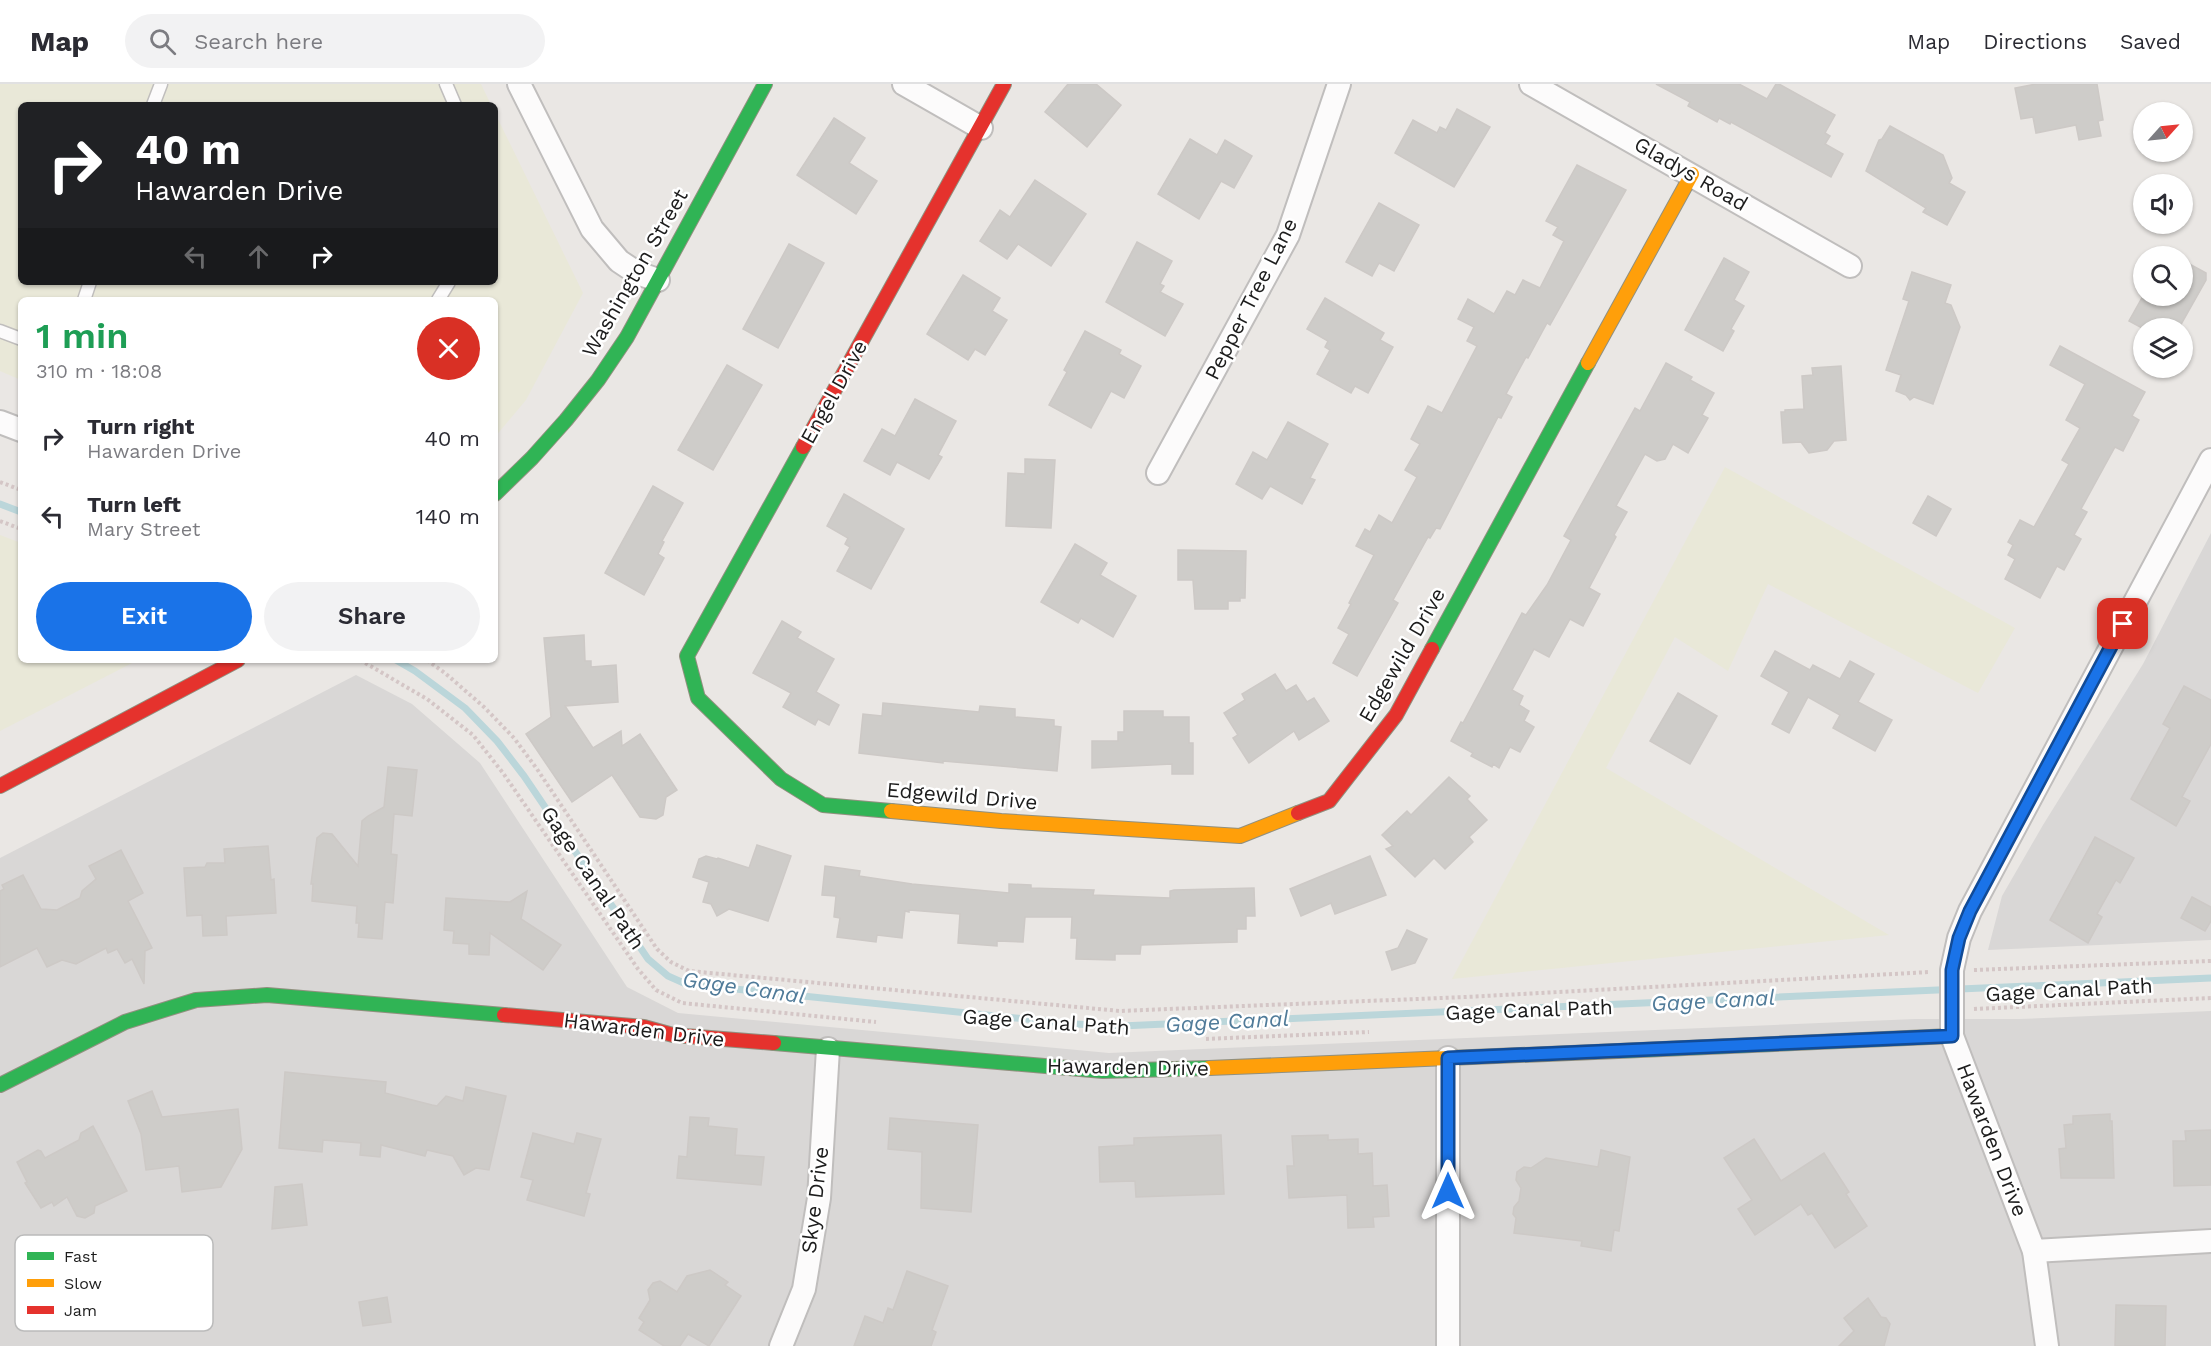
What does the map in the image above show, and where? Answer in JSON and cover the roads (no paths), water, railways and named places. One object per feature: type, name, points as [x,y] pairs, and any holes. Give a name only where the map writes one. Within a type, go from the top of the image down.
[{"type":"street","points":[[519,84],[592,229],[620,261],[637,273],[658,280]]},
{"type":"street","name":"Washington Street","points":[[498,491],[524,468],[610,364],[765,84]]},
{"type":"street","points":[[904,84],[981,128]]},
{"type":"street","name":"Engel Drive","points":[[687,656],[1004,84]]},
{"type":"street","name":"Pepper Tree Lane","points":[[1158,473],[1288,235],[1339,84]]},
{"type":"street","name":"Gladys Road","points":[[1531,84],[1850,266]]},
{"type":"street","name":"Edgewild Drive","points":[[687,656],[698,699],[781,778],[823,805],[1000,821],[1240,836],[1329,801],[1396,715],[1692,174]]},
{"type":"street","points":[[0,422],[18,429]]},
{"type":"street","points":[[1952,1036],[1952,970],[1959,938],[1970,911],[2211,460]]},
{"type":"street","points":[[0,786],[232,663]]},
{"type":"street","name":"Hawarden Drive","points":[[0,1085],[125,1022],[196,1000],[267,995],[644,1027],[673,1035],[1103,1071],[1952,1036],[2034,1251],[2048,1346]]},
{"type":"street","name":"Skye Drive","points":[[780,1346],[804,1289],[817,1209],[828,1049]]},
{"type":"street","points":[[1448,1058],[1448,1346]]},
{"type":"street","points":[[2034,1251],[2211,1241]]},
{"type":"lane","points":[[154,102],[161,84]]},
{"type":"lane","points":[[446,84],[454,102]]},
{"type":"lane","points":[[0,331],[18,338]]},
{"type":"waterway","points":[[0,504],[18,511]]},
{"type":"waterway","name":"Gage Canal","points":[[401,663],[465,708],[497,741],[524,776],[648,959],[668,976],[686,984],[1074,1024],[1121,1026],[2211,978]]}]
